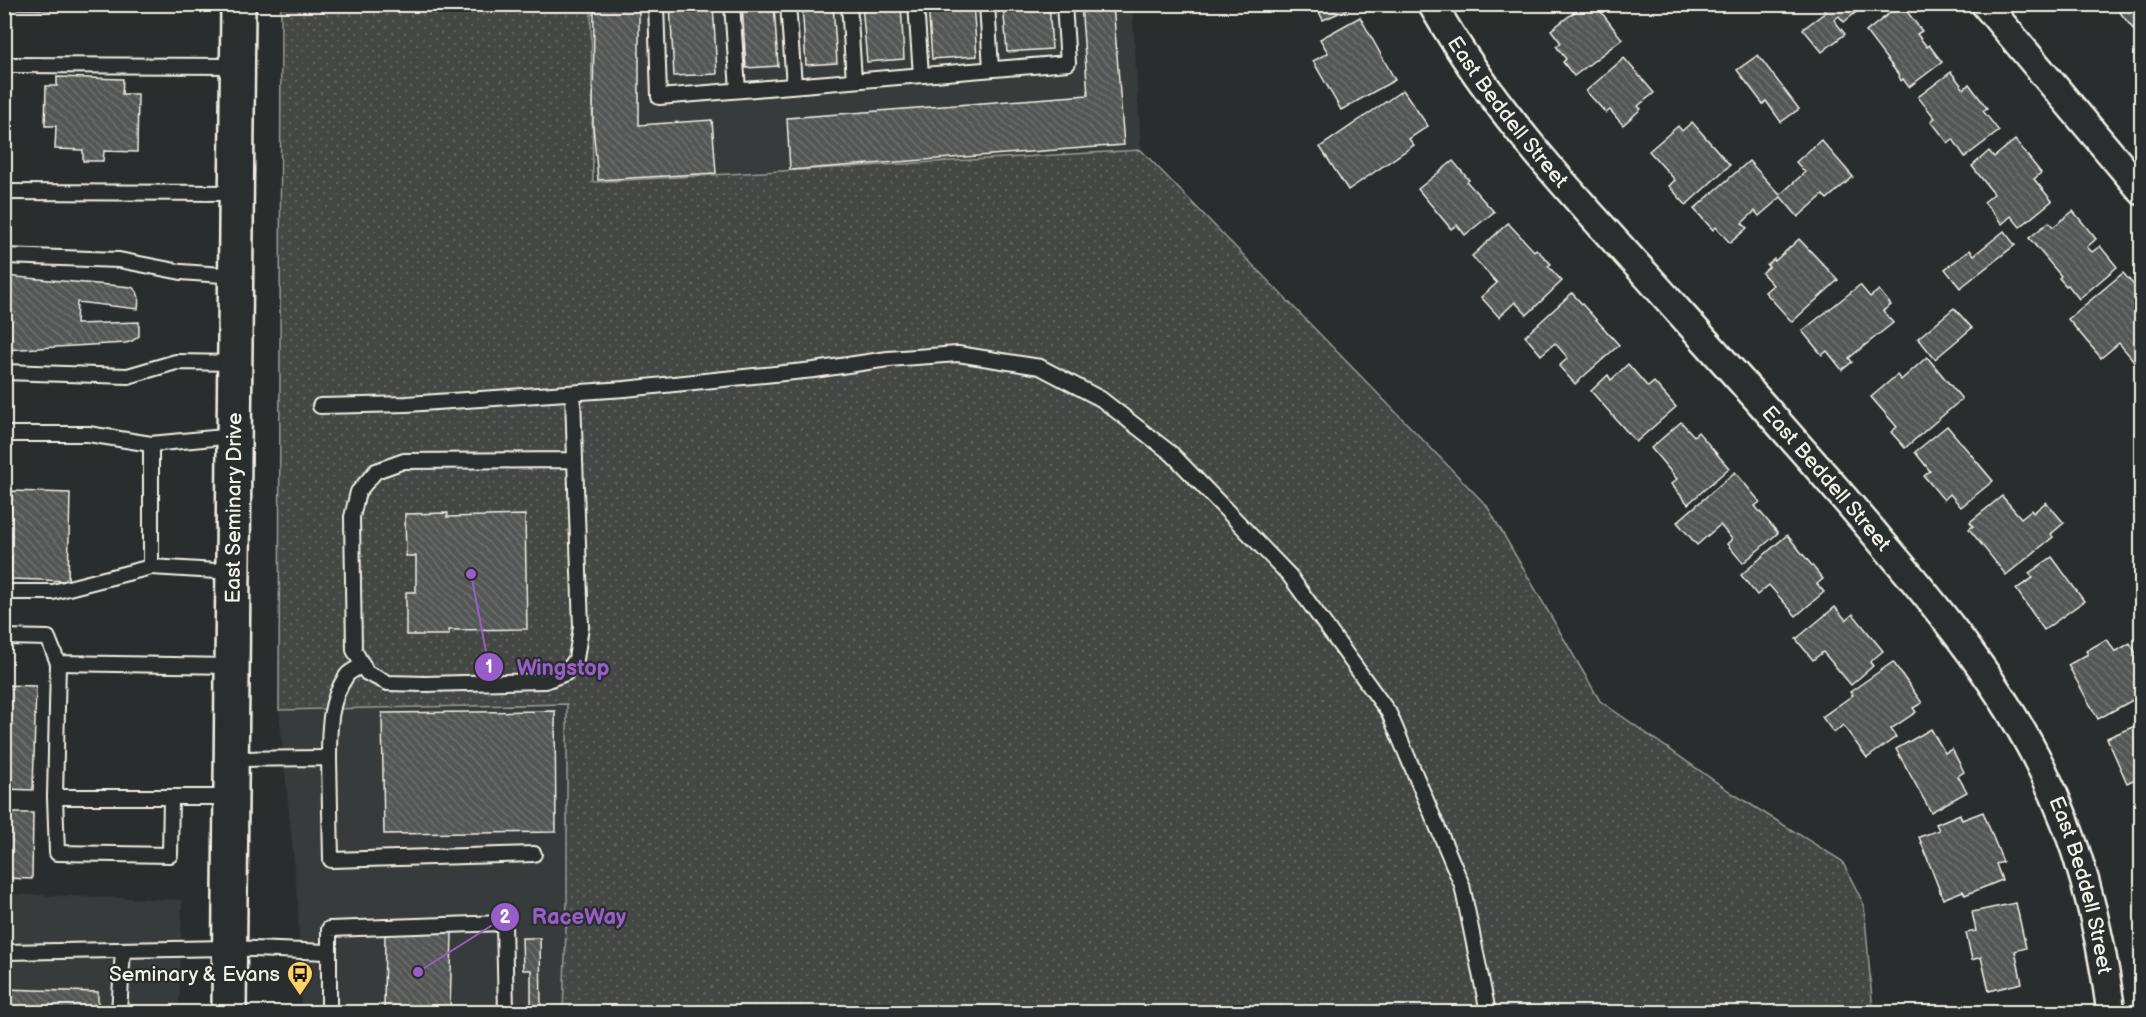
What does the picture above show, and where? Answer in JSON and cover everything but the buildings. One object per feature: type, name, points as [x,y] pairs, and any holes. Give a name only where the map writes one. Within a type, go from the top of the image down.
[{"type":"main road","name":"East Seminary Drive","points":[[229,1012],[237,4]]},
{"type":"street","name":"East Beddell Street","points":[[1432,4],[1455,46],[1515,128],[1572,195],[1813,459],[1944,615],[2013,716],[2043,770],[2064,819],[2087,884],[2104,958],[2111,1012]]},
{"type":"street","points":[[1985,4],[2142,191]]},
{"type":"lane","points":[[656,4],[659,97],[1068,63],[1064,4]]},
{"type":"lane","points":[[732,4],[738,90]]},
{"type":"lane","points":[[788,4],[794,85]]},
{"type":"lane","points":[[849,4],[854,80]]},
{"type":"lane","points":[[916,4],[921,75]]},
{"type":"lane","points":[[987,4],[991,69]]},
{"type":"lane","points":[[4,65],[237,66]]},
{"type":"lane","points":[[4,192],[237,193]]},
{"type":"lane","points":[[4,256],[119,260],[181,272],[236,276]]},
{"type":"lane","points":[[320,406],[407,404],[573,393],[814,370],[888,359],[958,354],[1040,367],[1101,399],[1172,454],[1289,575],[1389,713],[1462,885],[1488,1012]]},
{"type":"lane","points":[[4,372],[128,376],[176,362],[234,363]]},
{"type":"lane","points":[[573,393],[581,627],[576,659],[566,673],[545,681],[416,684],[388,683],[367,673],[354,650],[352,517],[358,492],[376,471],[404,461],[575,460]]},
{"type":"lane","points":[[4,434],[87,434],[151,444],[234,436]]},
{"type":"lane","points":[[151,444],[151,567]]},
{"type":"lane","points":[[4,592],[53,592],[151,567],[233,572]]},
{"type":"lane","points":[[4,637],[48,638],[58,663],[55,797],[57,852],[170,855],[171,797]]},
{"type":"lane","points":[[58,663],[231,666]]},
{"type":"lane","points":[[363,665],[348,674],[336,696],[330,717],[328,758],[331,860],[534,854]]},
{"type":"lane","points":[[232,759],[328,758]]},
{"type":"lane","points":[[55,797],[232,797]]},
{"type":"lane","points":[[328,1012],[329,929],[504,923],[506,1012]]},
{"type":"lane","points":[[4,952],[230,948],[328,952]]},
{"type":"lane","points":[[119,1012],[123,950]]},
{"type":"shaded area","points":[[281,5],[591,5],[593,182],[1141,150],[1487,506],[1600,701],[1732,793],[1842,861],[1864,905],[1873,1012],[563,1012],[567,901],[567,704],[279,710]]},
{"type":"shaded area","points":[[591,5],[1132,5],[1141,150],[593,182]]},
{"type":"shaded area","points":[[567,704],[567,901],[563,1012],[301,1012],[298,905],[279,710]]},
{"type":"shaded area","points":[[5,894],[182,900],[179,1012],[5,1012]]},
{"type":"place","name":"Wingstop","points":[[471,574]]},
{"type":"place","name":"RaceWay","points":[[418,972]]},
{"type":"place","name":"Seminary & Evans","points":[[300,997]]}]
